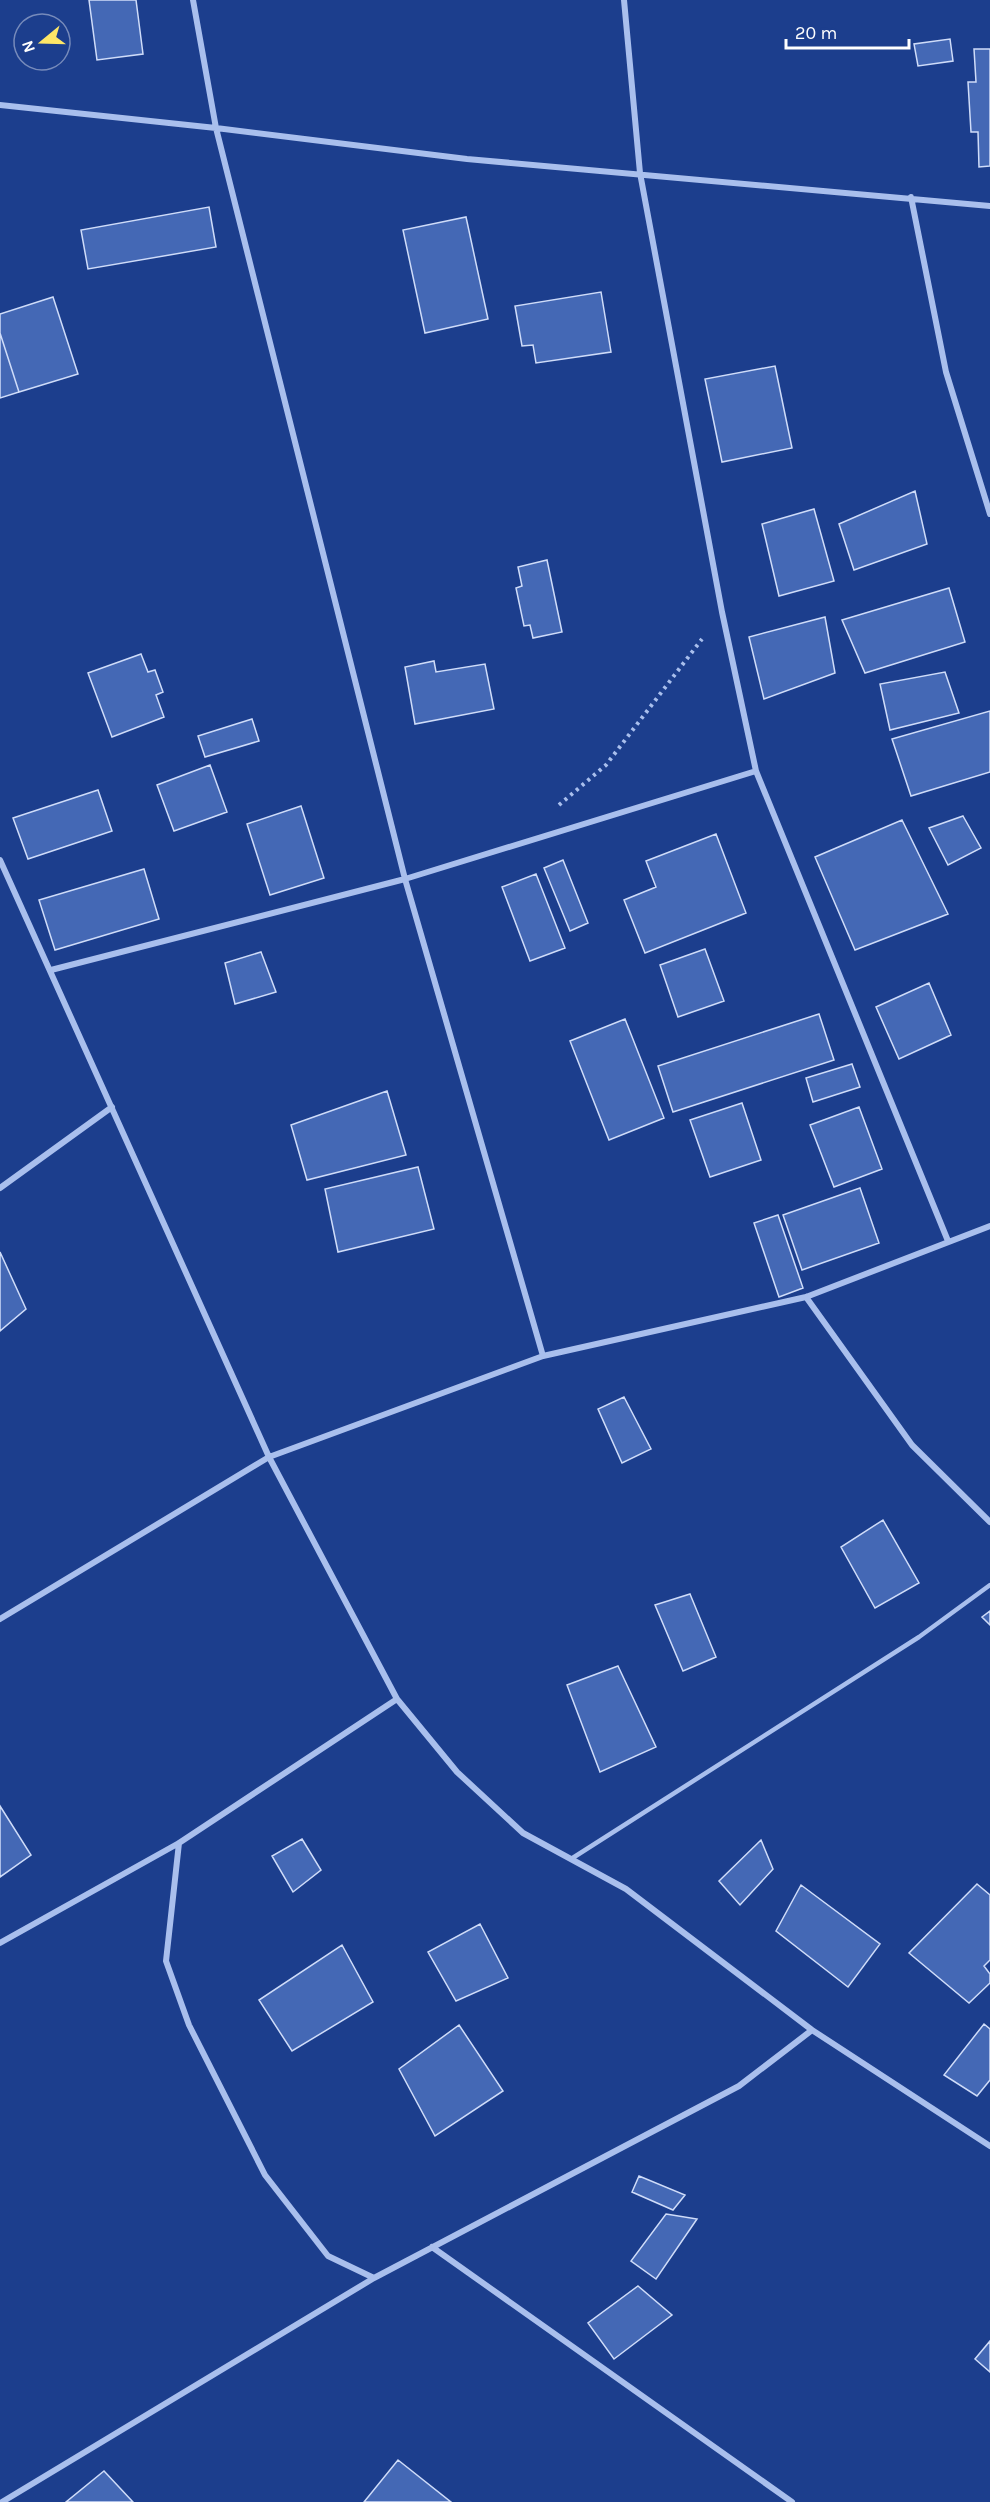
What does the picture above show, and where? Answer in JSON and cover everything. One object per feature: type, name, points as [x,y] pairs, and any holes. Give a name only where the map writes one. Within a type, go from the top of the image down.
[{"type":"street","points":[[193,0],[216,128],[405,879],[543,1356]]},
{"type":"street","points":[[624,0],[640,173],[722,612],[756,771],[948,1241]]},
{"type":"street","points":[[0,105],[216,128],[467,159],[911,197],[990,206]]},
{"type":"street","points":[[911,197],[946,372],[990,514]]},
{"type":"street","points":[[51,970],[405,879],[756,771]]},
{"type":"street","points":[[0,860],[269,1457],[397,1699],[457,1772],[523,1833],[626,1889],[812,2030],[990,2146]]},
{"type":"street","points":[[0,1188],[112,1107]]},
{"type":"street","points":[[0,1619],[269,1457],[543,1356],[806,1297],[990,1226]]},
{"type":"street","points":[[806,1297],[912,1445],[990,1522]]},
{"type":"street","points":[[0,1943],[179,1844],[397,1699]]},
{"type":"street","points":[[179,1844],[166,1961],[189,2025],[265,2175],[328,2256],[374,2278]]},
{"type":"street","points":[[3,2502],[374,2278],[739,2086],[812,2030]]},
{"type":"street","points":[[432,2247],[792,2502]]},
{"type":"lane","points":[[571,1859],[919,1636],[990,1585]]},
{"type":"path","points":[[554,809],[606,765],[722,612]]},
{"type":"building","points":[[89,0],[136,0],[143,54],[97,60]]},
{"type":"building","points":[[950,39],[953,61],[918,66],[914,44]]},
{"type":"building","points":[[974,49],[990,49],[990,166],[979,167],[978,132],[971,132],[968,82],[976,82]]},
{"type":"building","points":[[209,207],[216,247],[88,269],[81,230]]},
{"type":"building","points":[[466,217],[488,319],[425,333],[403,230]]},
{"type":"building","points":[[601,292],[611,352],[536,363],[533,345],[522,346],[515,306]]},
{"type":"building","points":[[53,297],[78,374],[19,392],[0,333],[0,314]]},
{"type":"building","points":[[0,333],[19,392],[0,398]]},
{"type":"building","points":[[775,366],[792,448],[722,462],[705,379]]},
{"type":"building","points":[[915,491],[927,544],[854,570],[839,524]]},
{"type":"building","points":[[814,509],[834,581],[779,596],[762,524]]},
{"type":"building","points":[[547,560],[562,632],[533,638],[530,625],[524,626],[516,588],[522,586],[518,567]]},
{"type":"building","points":[[949,588],[965,642],[865,673],[842,620]]},
{"type":"building","points":[[825,617],[835,673],[764,699],[749,637]]},
{"type":"building","points":[[141,654],[148,672],[155,670],[163,692],[156,695],[164,717],[112,737],[88,673]]},
{"type":"building","points":[[434,661],[436,672],[485,664],[494,709],[415,724],[405,667]]},
{"type":"building","points":[[945,672],[959,713],[890,730],[880,684]]},
{"type":"building","points":[[990,711],[990,772],[911,796],[892,739]]},
{"type":"building","points":[[252,719],[259,741],[205,757],[198,736]]},
{"type":"building","points":[[210,765],[227,812],[174,831],[157,785]]},
{"type":"building","points":[[98,790],[112,831],[28,859],[13,818]]},
{"type":"building","points":[[301,806],[324,878],[270,895],[247,824]]},
{"type":"building","points":[[963,816],[981,848],[948,865],[929,828]]},
{"type":"building","points":[[902,820],[948,914],[855,950],[815,857]]},
{"type":"building","points":[[716,834],[746,913],[645,953],[624,900],[656,887],[646,861]]},
{"type":"building","points":[[563,860],[588,923],[570,931],[544,868]]},
{"type":"building","points":[[144,869],[159,919],[55,950],[39,900]]},
{"type":"building","points":[[536,874],[565,948],[530,961],[502,887]]},
{"type":"building","points":[[705,949],[724,1001],[678,1017],[660,965]]},
{"type":"building","points":[[261,952],[276,992],[235,1004],[225,963]]},
{"type":"building","points":[[929,983],[951,1035],[899,1059],[876,1007]]},
{"type":"building","points":[[819,1014],[834,1060],[673,1112],[658,1066]]},
{"type":"building","points":[[625,1019],[664,1118],[609,1140],[570,1041]]},
{"type":"building","points":[[852,1064],[860,1087],[813,1102],[806,1078]]},
{"type":"building","points":[[387,1091],[406,1155],[307,1180],[291,1125]]},
{"type":"building","points":[[742,1103],[761,1160],[710,1177],[690,1120]]},
{"type":"building","points":[[859,1107],[882,1169],[834,1187],[810,1125]]},
{"type":"building","points":[[418,1167],[434,1229],[338,1252],[325,1189]]},
{"type":"building","points":[[860,1188],[879,1243],[802,1270],[783,1215]]},
{"type":"building","points":[[778,1215],[803,1288],[779,1297],[754,1223]]},
{"type":"building","points":[[0,1252],[26,1309],[0,1331]]},
{"type":"building","points":[[624,1397],[651,1449],[622,1463],[598,1409]]},
{"type":"building","points":[[883,1520],[919,1583],[875,1608],[841,1547]]},
{"type":"building","points":[[690,1594],[716,1657],[683,1671],[655,1605]]},
{"type":"building","points":[[990,1611],[990,1625],[982,1617]]},
{"type":"building","points":[[618,1666],[656,1747],[600,1772],[567,1685]]},
{"type":"building","points":[[0,1806],[31,1855],[0,1877]]},
{"type":"building","points":[[302,1839],[321,1870],[293,1892],[272,1856]]},
{"type":"building","points":[[761,1840],[773,1869],[740,1905],[719,1881]]},
{"type":"building","points":[[977,1884],[990,1895],[990,1960],[984,1966],[990,1974],[990,1983],[969,2003],[909,1953]]},
{"type":"building","points":[[801,1885],[880,1944],[848,1987],[776,1931]]},
{"type":"building","points":[[480,1924],[508,1978],[456,2001],[428,1952]]},
{"type":"building","points":[[342,1945],[373,2002],[292,2051],[259,2000]]},
{"type":"building","points":[[984,2024],[990,2029],[990,2080],[977,2096],[944,2075]]},
{"type":"building","points":[[459,2025],[503,2091],[435,2136],[399,2069]]},
{"type":"building","points":[[639,2176],[685,2195],[673,2210],[632,2192]]},
{"type":"building","points":[[666,2214],[697,2219],[656,2279],[631,2261]]},
{"type":"building","points":[[638,2286],[672,2315],[614,2359],[588,2323]]},
{"type":"building","points":[[990,2341],[990,2372],[975,2359]]},
{"type":"building","points":[[398,2460],[451,2502],[364,2502]]},
{"type":"building","points":[[104,2471],[133,2502],[66,2502]]}]
